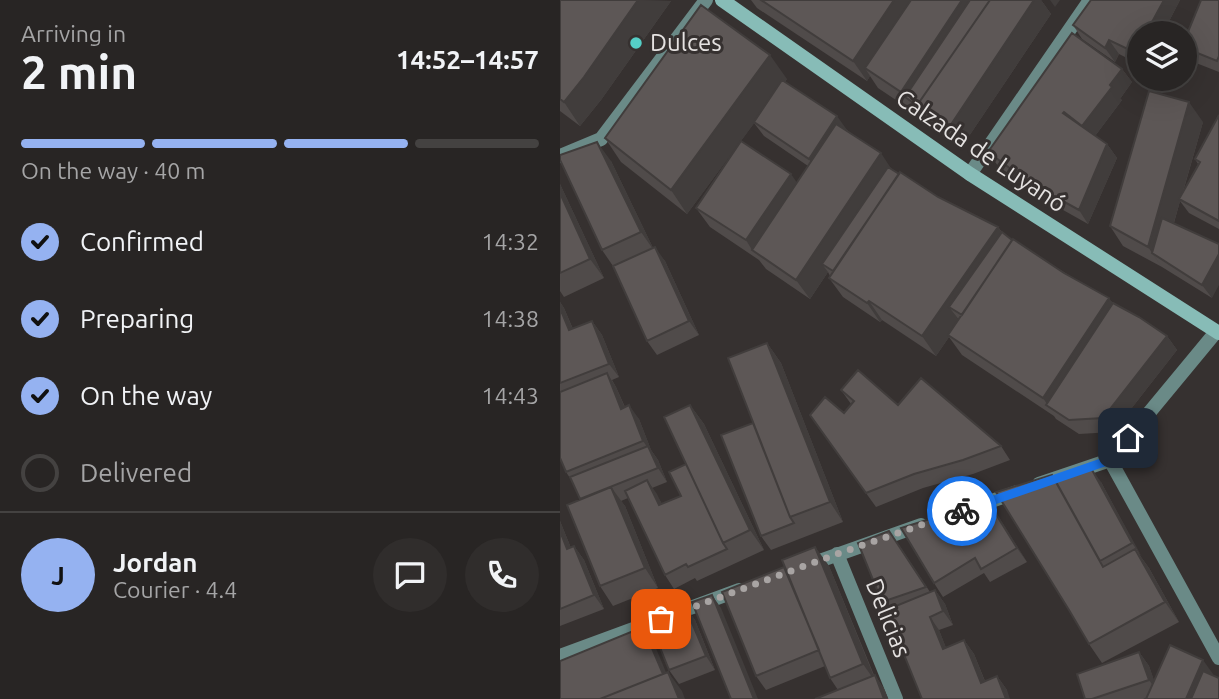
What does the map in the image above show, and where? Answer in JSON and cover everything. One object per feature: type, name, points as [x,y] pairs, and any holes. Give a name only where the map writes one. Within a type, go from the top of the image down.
[{"type":"main road","name":"Calzada de Luyanó","points":[[722,0],[970,174],[1217,332]]},
{"type":"street","points":[[560,156],[601,139],[706,0]]},
{"type":"street","points":[[970,174],[1090,0]]},
{"type":"street","points":[[799,568],[1110,460],[1217,332]]},
{"type":"street","points":[[1110,460],[1219,658]]},
{"type":"street","name":"Delicias","points":[[837,554],[896,699]]},
{"type":"street","points":[[560,656],[749,587]]},
{"type":"building","points":[[560,0],[638,0],[564,102],[560,99]]},
{"type":"building","points":[[761,0],[894,0],[853,61]]},
{"type":"building","points":[[911,0],[962,0],[901,92],[865,68]]},
{"type":"building","points":[[970,0],[990,0],[918,104],[922,109],[905,97]]},
{"type":"building","points":[[990,0],[1034,0],[950,126],[918,104]]},
{"type":"building","points":[[1091,0],[1164,0],[1153,21],[1127,21],[1127,49],[1109,40],[1105,48],[1073,25]]},
{"type":"building","points":[[1201,0],[1219,0],[1217,61],[1197,53],[1197,21],[1192,21]]},
{"type":"building","points":[[701,5],[770,55],[671,190],[605,138]]},
{"type":"building","points":[[1072,33],[1122,69],[1110,85],[1112,87],[1082,126],[1063,113],[1107,144],[1079,210],[1030,183],[988,152]]},
{"type":"building","points":[[782,80],[837,116],[809,159],[754,122]]},
{"type":"building","points":[[1149,91],[1189,102],[1148,247],[1110,226]]},
{"type":"building","points":[[1219,115],[1219,221],[1179,199],[1200,162],[1195,159]]},
{"type":"building","points":[[836,124],[881,153],[796,280],[752,250]]},
{"type":"building","points":[[741,141],[791,174],[746,240],[696,208]]},
{"type":"building","points":[[597,142],[641,232],[602,250],[560,160],[560,155]]},
{"type":"building","points":[[888,167],[899,174],[833,271],[822,264]]},
{"type":"building","points":[[900,172],[938,197],[998,227],[922,336],[829,278]]},
{"type":"building","points":[[560,193],[590,259],[560,273]]},
{"type":"building","points":[[1162,218],[1219,244],[1219,254],[1202,285],[1152,253]]},
{"type":"building","points":[[1002,232],[1012,240],[962,315],[949,307]]},
{"type":"building","points":[[1013,239],[1064,273],[1109,298],[1043,398],[948,335]]},
{"type":"building","points":[[655,247],[689,321],[647,341],[613,266]]},
{"type":"building","points":[[1113,303],[1167,336],[1103,418],[1069,420],[1046,405]]},
{"type":"building","points":[[560,308],[569,330],[592,321],[609,364],[560,383]]},
{"type":"building","points":[[767,343],[830,502],[790,517],[728,358]]},
{"type":"building","points":[[858,370],[898,405],[921,378],[1001,446],[914,474],[866,493],[810,415],[825,397],[844,413],[854,401],[841,390]]},
{"type":"building","points":[[607,373],[621,409],[629,405],[643,441],[566,472],[560,458],[560,392]]},
{"type":"building","points":[[690,405],[750,530],[723,543],[664,417]]},
{"type":"building","points":[[753,423],[794,523],[761,536],[721,435]]},
{"type":"building","points":[[648,446],[658,468],[580,499],[570,477]]},
{"type":"building","points":[[686,464],[727,549],[665,575],[625,491],[647,480],[659,505],[681,496],[669,472]]},
{"type":"building","points":[[1091,468],[1132,543],[1100,561],[1055,480]]},
{"type":"building","points":[[1052,475],[1103,567],[1135,549],[1165,602],[1089,644],[996,492]]},
{"type":"building","points":[[611,487],[645,568],[600,586],[567,505]]},
{"type":"building","points":[[989,503],[1017,548],[981,569],[975,558],[934,583],[901,528]]},
{"type":"building","points":[[560,531],[567,549],[574,546],[594,595],[560,609]]},
{"type":"building","points":[[889,531],[926,587],[882,602],[858,543]]},
{"type":"building","points":[[815,547],[863,664],[830,678],[782,560]]},
{"type":"building","points":[[784,567],[819,650],[756,676],[722,592]]},
{"type":"building","points":[[935,590],[943,611],[930,617],[943,649],[964,640],[981,683],[997,676],[1006,699],[922,699],[886,610]]},
{"type":"building","points":[[712,595],[754,699],[731,699],[692,602]]},
{"type":"building","points":[[685,606],[706,656],[669,670],[649,620]]},
{"type":"building","points":[[643,627],[663,674],[600,699],[560,699],[560,661]]},
{"type":"building","points":[[1170,645],[1203,660],[1186,699],[1146,699]]},
{"type":"building","points":[[1139,652],[1149,680],[1085,699],[1077,674]]},
{"type":"building","points":[[1203,671],[1219,678],[1219,699],[1191,699]]},
{"type":"building","points":[[668,672],[679,699],[600,699]]},
{"type":"building","points":[[875,675],[884,699],[815,699]]},
{"type":"way so far","points":[[661,619],[962,511]]},
{"type":"place","name":"Dulces","points":[[636,43]]},
{"type":"route","points":[[962,511],[1110,460],[1128,438]]}]
